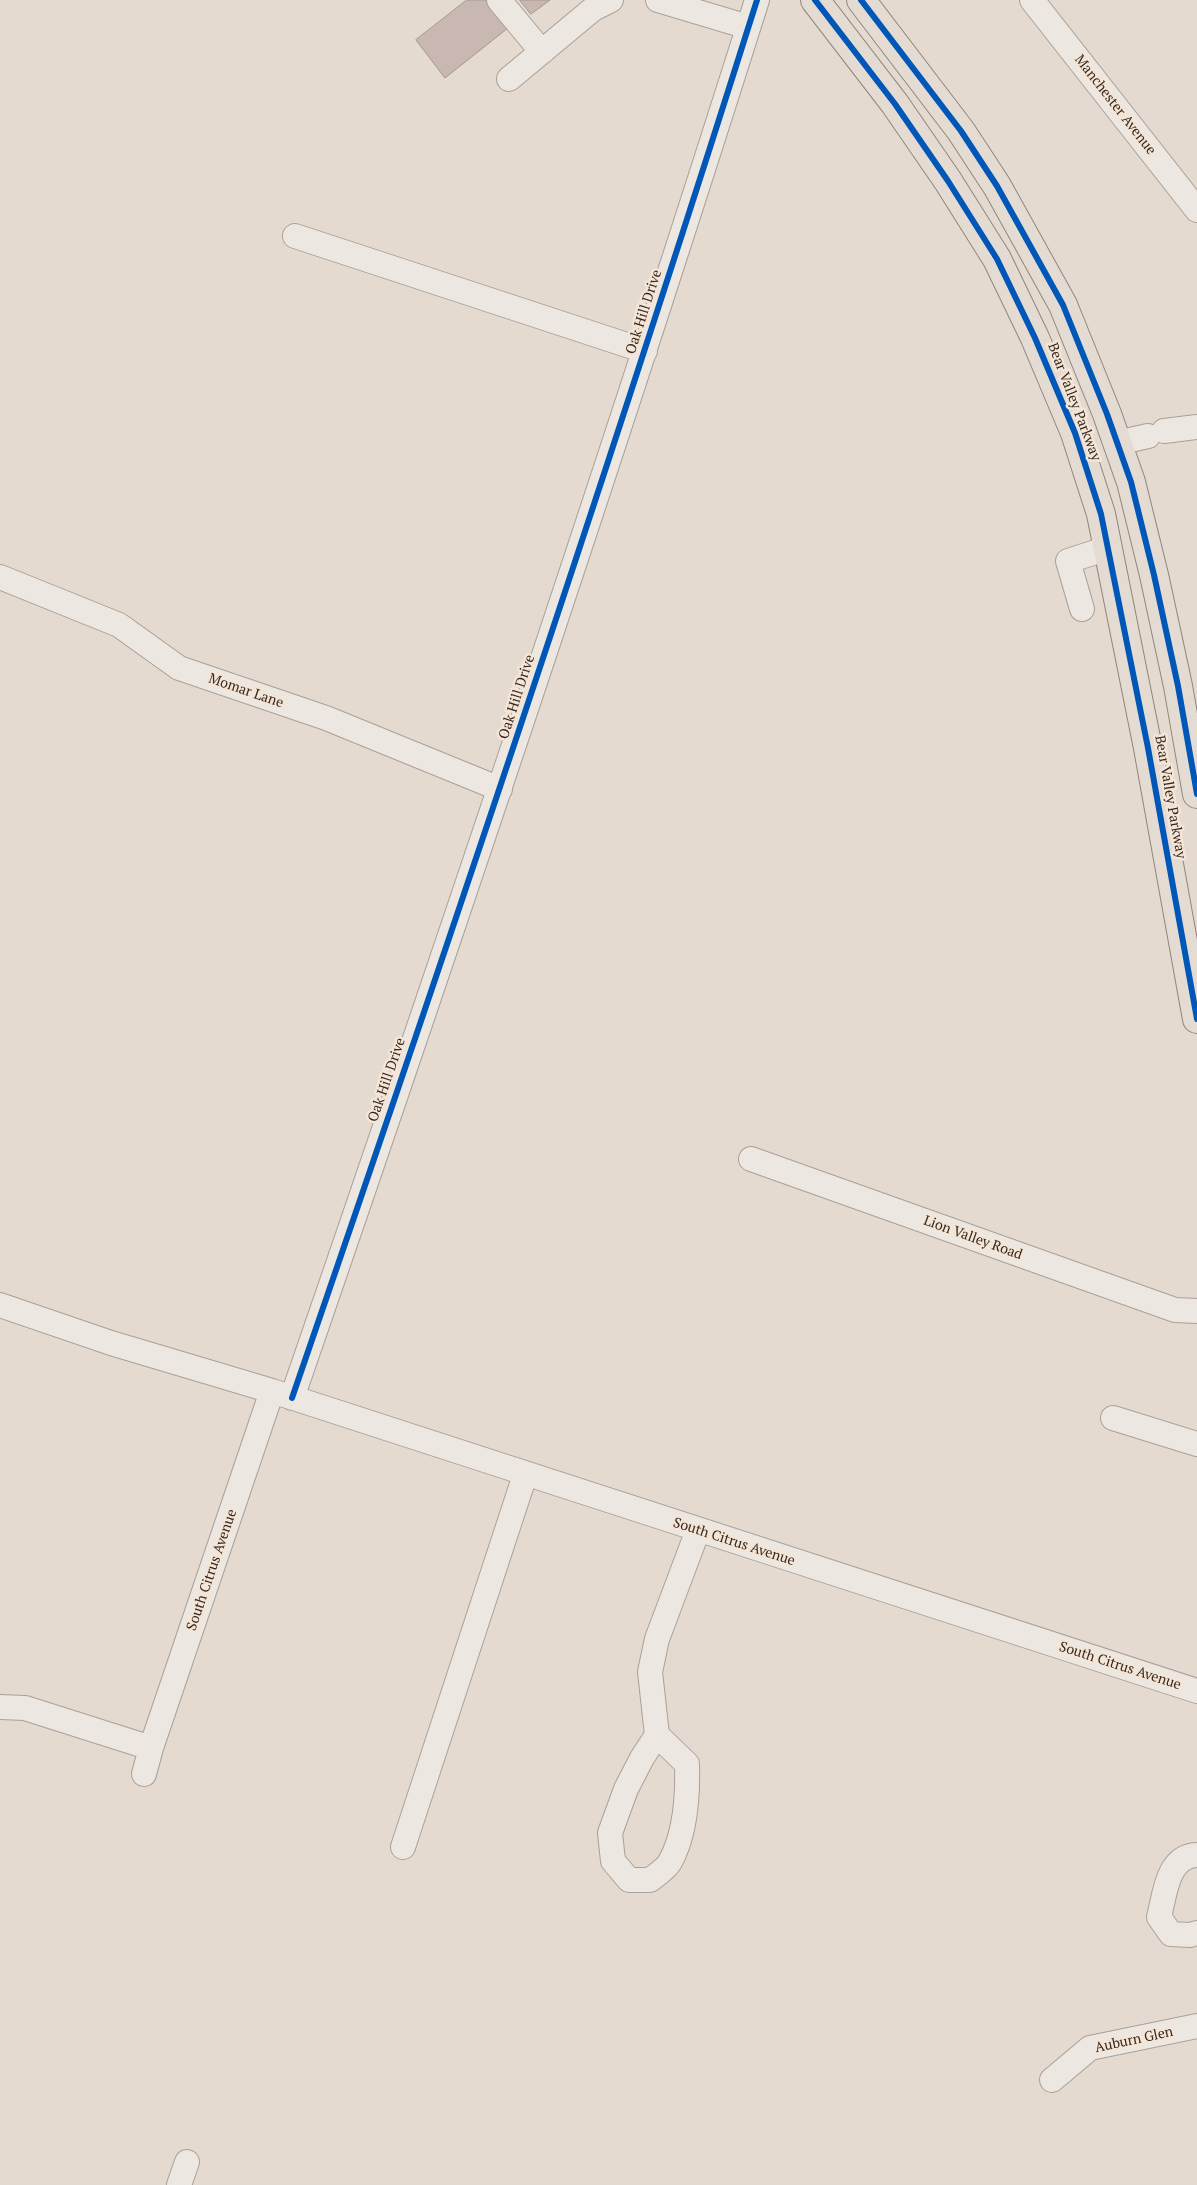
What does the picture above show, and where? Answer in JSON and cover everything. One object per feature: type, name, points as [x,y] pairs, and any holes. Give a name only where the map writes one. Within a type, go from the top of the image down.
[{"type":"main road","name":"Bear Valley Parkway","points":[[815,0],[895,104],[948,181],[997,259],[1035,338],[1075,433],[1101,514],[1148,748],[1197,1019]]},
{"type":"main road","name":"Bear Valley Parkway","points":[[861,0],[928,85],[961,131],[997,186],[1063,305],[1131,482],[1192,736],[1197,794]]},
{"type":"main road","points":[[1148,748],[1192,736]]},
{"type":"street","points":[[499,0],[542,52]]},
{"type":"street","points":[[509,79],[593,9],[611,0]]},
{"type":"street","points":[[658,0],[693,4],[748,27]]},
{"type":"street","name":"Oak Hill Drive","points":[[282,1394],[500,789],[645,351],[757,0]]},
{"type":"street","name":"Manchester Avenue","points":[[1032,0],[1197,210]]},
{"type":"street","name":"Oak Hill Drive","points":[[295,236],[645,351]]},
{"type":"street","points":[[1117,443],[1197,427]]},
{"type":"street","points":[[1082,609],[1068,561],[1108,548]]},
{"type":"street","name":"Momar Lane","points":[[0,576],[120,625],[179,668],[326,718],[500,789]]},
{"type":"street","name":"Lion Valley Road","points":[[751,1159],[1175,1310],[1197,1312]]},
{"type":"street","name":"South Citrus Avenue","points":[[0,1305],[110,1344],[282,1394],[1197,1691]]},
{"type":"street","name":"South Citrus Avenue","points":[[144,1774],[151,1748],[282,1394]]},
{"type":"street","points":[[1113,1418],[1197,1444]]},
{"type":"street","points":[[403,1848],[526,1474]]},
{"type":"street","points":[[657,1735],[687,1764],[688,1790],[682,1831],[669,1864],[650,1880],[629,1880],[613,1861],[610,1833],[626,1788],[657,1735],[650,1672],[657,1638],[698,1530]]},
{"type":"street","points":[[0,1707],[25,1708],[151,1748]]},
{"type":"street","points":[[1197,1855],[1190,1856],[1171,1869],[1159,1917],[1171,1934],[1190,1935],[1197,1933]]},
{"type":"street","name":"Auburn Glen","points":[[1052,2080],[1090,2048],[1197,2026]]},
{"type":"street","points":[[179,2185],[187,2162]]},
{"type":"building","points":[[467,0],[486,0],[508,28],[445,78],[416,40]]},
{"type":"building","points":[[520,0],[550,0],[531,14]]},
{"type":"cycle path","points":[[292,1398],[529,701],[757,0]]},
{"type":"cycle path","points":[[815,0],[895,104],[948,181],[997,259],[1035,338],[1075,433],[1101,514],[1148,748],[1197,1019]]},
{"type":"cycle path","points":[[861,0],[961,131],[997,186],[1063,305],[1107,414],[1131,482],[1154,575],[1178,686],[1197,794]]}]
